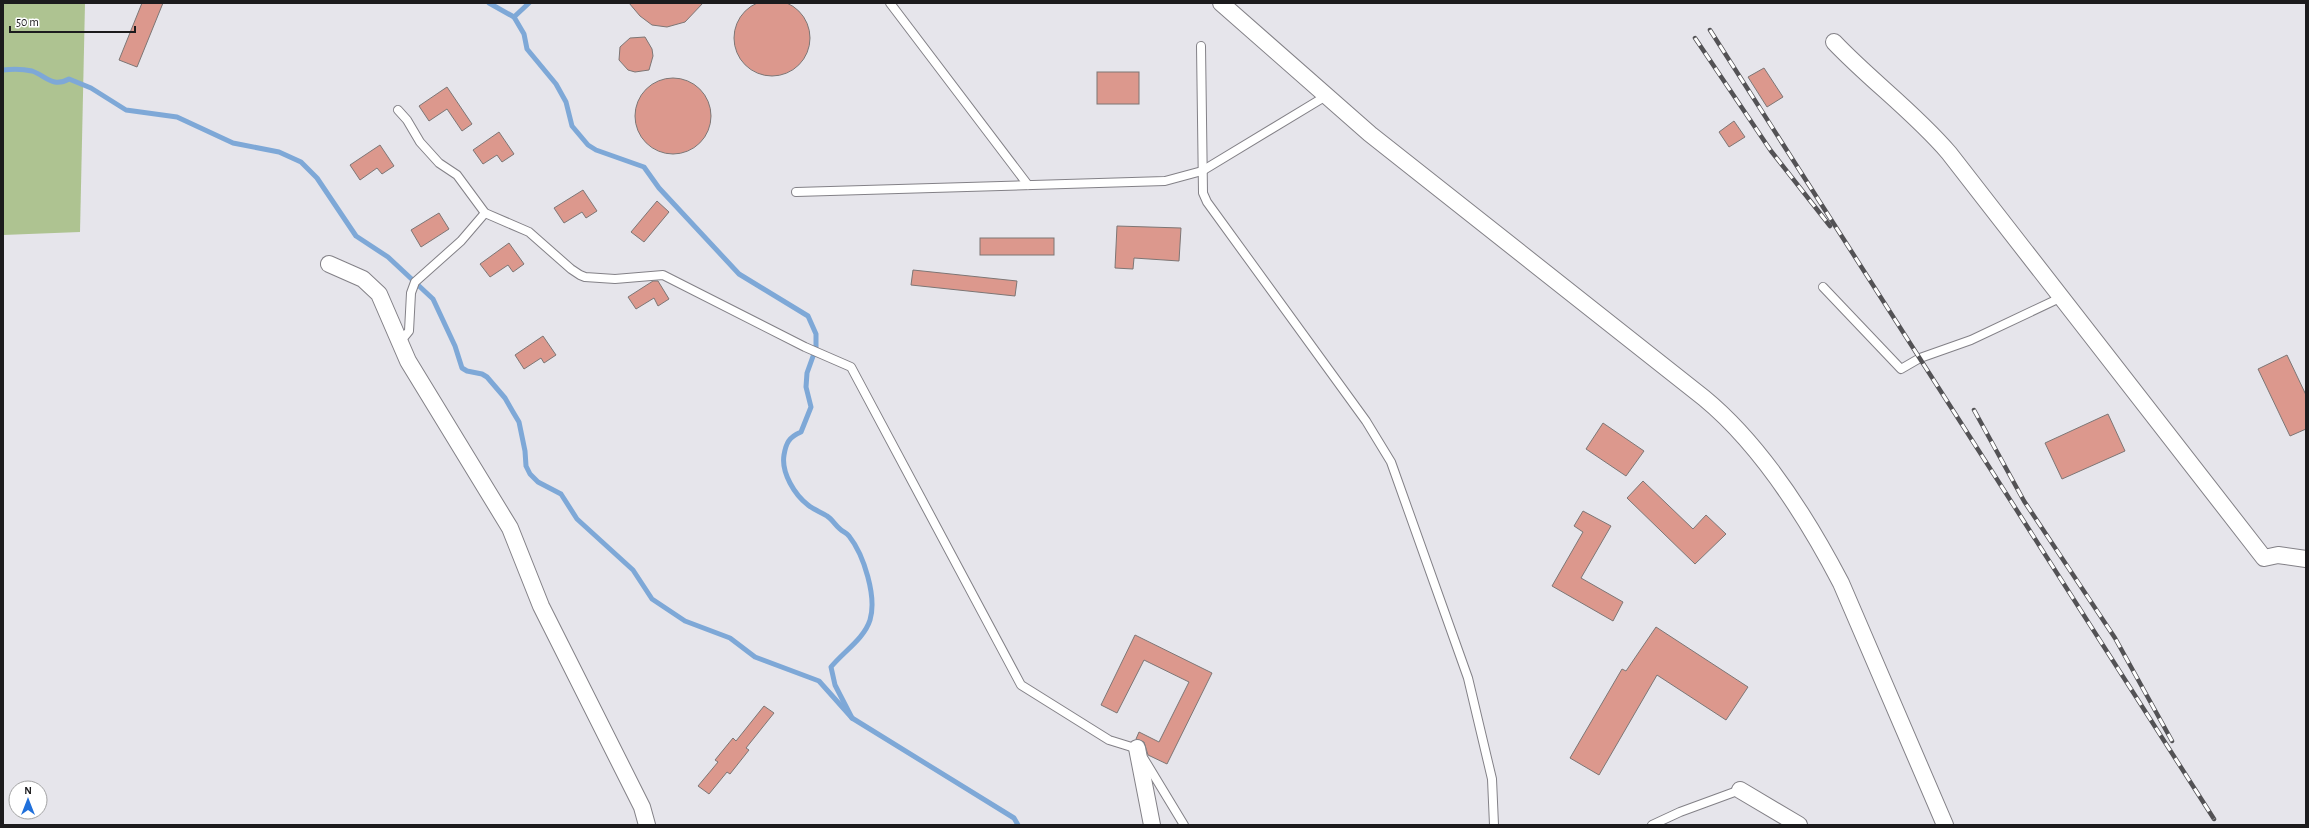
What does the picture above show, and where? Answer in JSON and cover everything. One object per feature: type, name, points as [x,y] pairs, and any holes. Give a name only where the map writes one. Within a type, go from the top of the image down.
[{"type":"street","points":[[1221,3],[1370,134],[1704,398],[1722,413],[1749,442],[1763,459],[1822,547],[1842,583],[1945,825]]},
{"type":"street","points":[[1834,42],[1929,130],[2062,296],[2264,558],[2278,555],[2306,558]]},
{"type":"street","points":[[329,264],[355,275],[373,286],[384,303],[408,361],[510,528],[541,606],[642,807],[648,825]]},
{"type":"street","points":[[1137,748],[1152,825]]},
{"type":"street","points":[[1740,790],[1799,825]]},
{"type":"lane","points":[[890,3],[1028,185]]},
{"type":"lane","points":[[1201,46],[1203,193],[1207,202],[1366,421],[1391,462],[1468,678],[1492,779],[1494,825]]},
{"type":"lane","points":[[796,192],[1165,182],[1202,171],[1326,96]]},
{"type":"lane","points":[[398,110],[407,120],[420,142],[439,163],[453,171],[462,180],[485,214],[529,232],[571,269],[585,277],[615,279],[663,275],[805,347],[851,367],[1021,685],[1109,740],[1137,748],[1184,825]]},
{"type":"lane","points":[[400,342],[409,331],[411,294],[416,282],[461,241],[485,214]]},
{"type":"lane","points":[[1823,287],[1901,369],[1920,358],[1971,340],[2062,296]]},
{"type":"lane","points":[[1652,825],[1680,812],[1740,790]]},
{"type":"green space","points":[[3,3],[85,3],[80,232],[3,235]]},
{"type":"building","points":[[772,0],[787,3],[799,11],[807,23],[810,38],[807,53],[799,65],[787,73],[772,76],[757,73],[745,65],[737,53],[734,38],[737,23],[745,11],[757,3]]},
{"type":"building","points":[[142,3],[163,3],[137,67],[119,60]]},
{"type":"building","points":[[629,3],[703,3],[685,22],[667,27],[652,25],[640,16]]},
{"type":"building","points":[[645,37],[652,49],[653,56],[649,70],[635,72],[628,70],[619,60],[620,47],[630,38]]},
{"type":"building","points":[[1764,68],[1783,97],[1767,107],[1748,77]]},
{"type":"building","points":[[1097,72],[1139,72],[1139,104],[1097,104]]},
{"type":"building","points":[[673,78],[687,81],[700,89],[708,102],[711,116],[708,130],[700,143],[687,151],[673,154],[659,151],[646,143],[638,130],[635,116],[638,102],[646,89],[659,81]]},
{"type":"building","points":[[447,87],[472,124],[462,131],[447,109],[429,121],[419,106]]},
{"type":"building","points":[[1734,121],[1745,137],[1729,147],[1719,132]]},
{"type":"building","points":[[499,132],[514,154],[502,162],[497,155],[483,164],[473,150]]},
{"type":"building","points":[[380,145],[394,166],[382,174],[377,168],[360,180],[350,165]]},
{"type":"building","points":[[583,190],[597,211],[586,218],[582,212],[564,223],[554,208]]},
{"type":"building","points":[[657,201],[669,212],[644,242],[631,232]]},
{"type":"building","points":[[439,213],[449,229],[421,247],[411,230]]},
{"type":"building","points":[[1117,226],[1181,228],[1179,261],[1134,258],[1133,269],[1115,268]]},
{"type":"building","points":[[980,238],[1054,238],[1054,255],[980,255]]},
{"type":"building","points":[[509,243],[524,264],[513,272],[508,265],[490,277],[480,264]]},
{"type":"building","points":[[913,270],[1017,281],[1015,296],[911,285]]},
{"type":"building","points":[[653,281],[658,281],[669,299],[658,306],[654,298],[636,309],[628,297]]},
{"type":"building","points":[[543,336],[556,355],[544,363],[541,358],[524,369],[515,355]]},
{"type":"building","points":[[2287,355],[2306,395],[2306,429],[2290,436],[2258,369]]},
{"type":"building","points":[[2108,414],[2125,451],[2062,479],[2045,443]]},
{"type":"building","points":[[1603,423],[1644,451],[1626,476],[1586,449]]},
{"type":"building","points":[[1643,481],[1693,529],[1706,515],[1726,534],[1695,564],[1627,498]]},
{"type":"building","points":[[1583,511],[1611,526],[1581,578],[1623,602],[1613,621],[1552,586],[1583,532],[1574,526]]},
{"type":"building","points":[[1656,627],[1748,687],[1726,720],[1657,675],[1599,775],[1570,758],[1622,669],[1626,671]]},
{"type":"building","points":[[1135,635],[1212,673],[1167,764],[1148,755],[1144,742],[1136,739],[1139,732],[1159,742],[1189,682],[1144,660],[1117,713],[1101,705]]},
{"type":"building","points":[[764,706],[774,713],[746,748],[749,750],[730,774],[727,772],[709,794],[698,786],[718,762],[715,760],[733,738],[736,741]]},
{"type":"waterway","points":[[489,3],[514,17],[524,34],[527,49],[556,84],[566,102],[572,126],[588,145],[596,150],[644,167],[659,188],[739,274],[808,316],[816,334],[816,348],[807,373],[806,387],[811,407],[801,432],[791,438],[787,444],[784,455],[785,469],[790,483],[798,496],[810,507],[829,517],[848,535],[854,544],[860,554],[868,576],[872,600],[872,611],[867,627],[858,639],[831,667],[835,685],[852,718],[1014,818],[1018,825]]},
{"type":"waterway","points":[[514,17],[529,3]]},
{"type":"waterway","points":[[3,70],[18,69],[32,71],[54,82],[69,79],[91,88],[126,110],[177,117],[233,143],[279,152],[301,162],[317,178],[356,236],[388,257],[433,299],[455,346],[462,368],[487,377],[505,398],[519,422],[525,451],[526,466],[530,474],[538,482],[561,494],[577,519],[633,570],[652,599],[685,621],[730,638],[755,657],[819,681],[852,718]]},
{"type":"railway","points":[[1710,30],[2214,819]]},
{"type":"railway","points":[[1695,38],[1771,151],[1830,226]]},
{"type":"railway","points":[[1974,410],[2024,501],[2115,638],[2172,741]]}]
